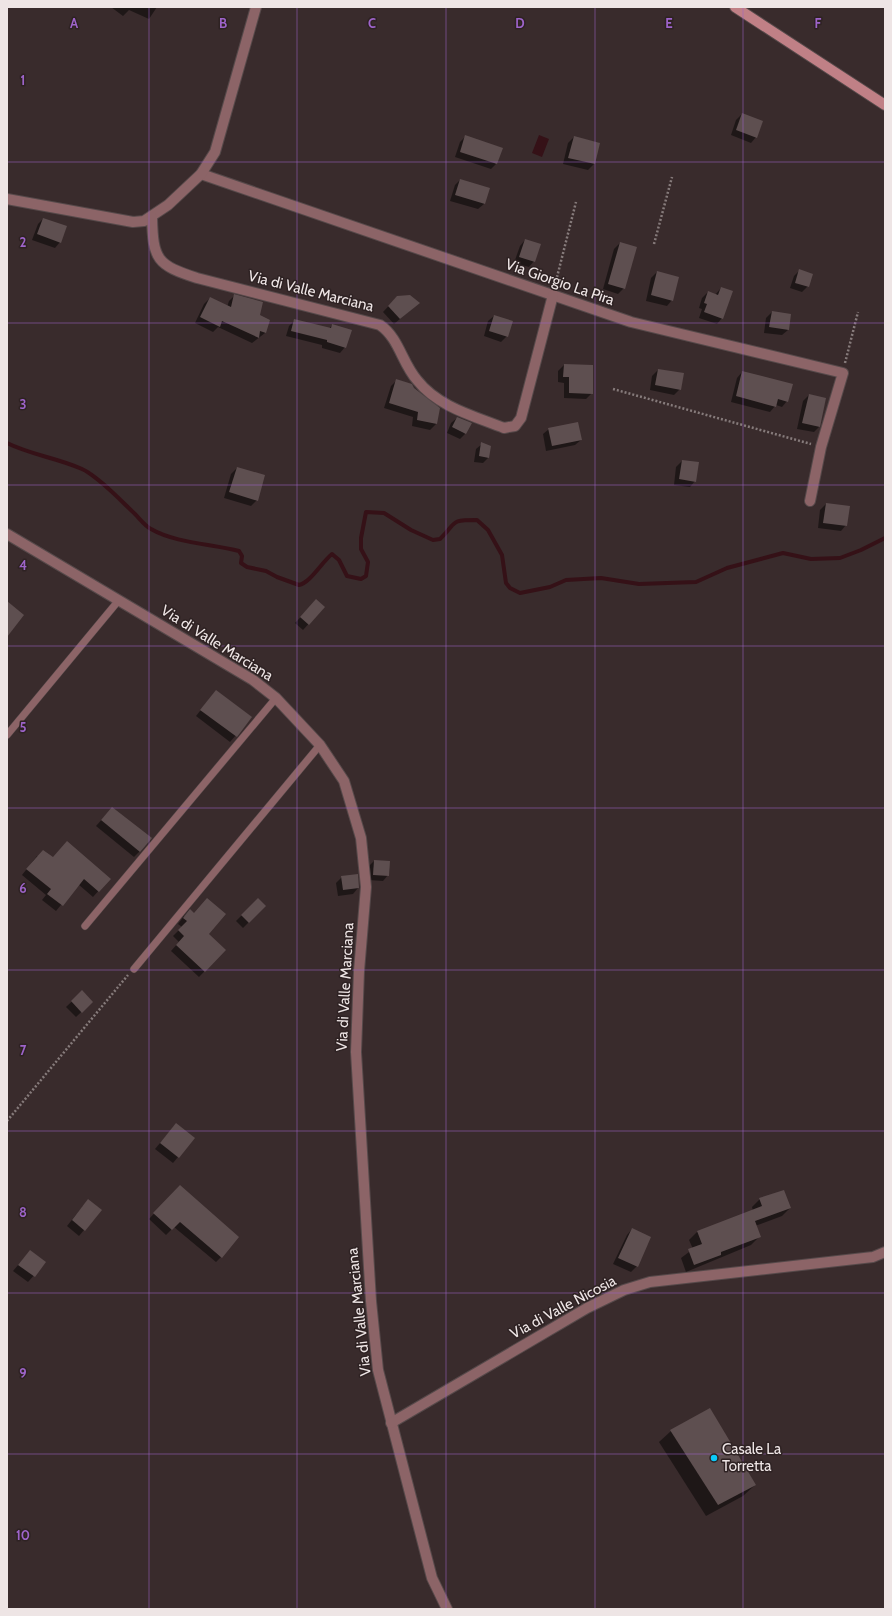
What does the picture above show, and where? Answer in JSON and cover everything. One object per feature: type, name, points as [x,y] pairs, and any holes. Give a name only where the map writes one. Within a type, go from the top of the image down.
[{"type":"street","points":[[7,199],[133,222],[144,221],[152,217],[201,174],[215,152],[256,7]]},
{"type":"street","points":[[735,7],[885,106]]},
{"type":"street","name":"Via Giorgio La Pira","points":[[201,174],[631,322],[843,373]]},
{"type":"street","name":"Via di Valle Marciana","points":[[152,217],[154,244],[157,254],[162,262],[170,268],[197,278],[380,325],[386,329],[393,338],[407,367],[417,382],[438,400],[504,428],[515,426],[521,418],[553,295]]},
{"type":"street","points":[[810,501],[821,447],[843,373]]},
{"type":"street","name":"Via di Valle Marciana","points":[[7,534],[253,680],[276,698],[320,745],[344,781],[361,838],[366,887],[359,971],[356,1052],[371,1301],[378,1370],[432,1578],[447,1609]]},
{"type":"street","name":"Via di Valle Nicosia","points":[[391,1423],[587,1308],[624,1290],[650,1282],[873,1257],[885,1252]]},
{"type":"lane","points":[[7,735],[119,600]]},
{"type":"lane","points":[[85,926],[276,698]]},
{"type":"lane","points":[[134,969],[320,745]]},
{"type":"path","points":[[654,244],[672,177]]},
{"type":"path","points":[[553,295],[576,202]]},
{"type":"path","points":[[843,373],[858,312]]},
{"type":"path","points":[[613,389],[821,447]]},
{"type":"path","points":[[7,1122],[134,969]]},
{"type":"shaded area","points":[[539,135],[549,139],[542,157],[532,153]]},
{"type":"building","points":[[742,113],[763,121],[757,138],[736,130]]},
{"type":"building","points":[[465,135],[503,148],[497,164],[460,152]]},
{"type":"building","points":[[574,136],[600,143],[595,164],[568,158]]},
{"type":"building","points":[[460,179],[490,188],[485,204],[455,195]]},
{"type":"building","points":[[43,218],[67,226],[61,243],[37,234]]},
{"type":"building","points":[[525,239],[541,244],[535,262],[519,257]]},
{"type":"building","points":[[620,242],[637,247],[625,289],[608,284]]},
{"type":"building","points":[[799,269],[813,274],[809,287],[795,283]]},
{"type":"building","points":[[657,271],[679,277],[673,301],[651,295]]},
{"type":"building","points":[[721,287],[733,291],[723,319],[704,312],[707,304],[704,303],[708,291],[718,295]]},
{"type":"building","points":[[234,294],[263,302],[260,315],[270,320],[266,333],[260,331],[259,338],[222,321],[220,327],[200,317],[210,297],[231,307]]},
{"type":"building","points":[[410,295],[420,303],[400,319],[388,306],[397,296]]},
{"type":"building","points":[[772,311],[791,314],[789,330],[769,327]]},
{"type":"building","points":[[494,315],[513,321],[508,337],[489,331]]},
{"type":"building","points":[[294,319],[331,328],[332,324],[352,330],[346,348],[327,342],[327,340],[291,331]]},
{"type":"building","points":[[564,364],[593,365],[593,394],[569,393],[569,377],[563,377]]},
{"type":"building","points":[[658,369],[684,373],[681,390],[655,385]]},
{"type":"building","points":[[742,371],[793,384],[788,402],[778,399],[776,407],[736,396]]},
{"type":"building","points":[[396,379],[412,384],[414,388],[440,408],[437,424],[417,420],[418,412],[389,403]]},
{"type":"building","points":[[809,394],[826,398],[820,427],[802,423]]},
{"type":"building","points":[[457,417],[472,423],[466,434],[452,427]]},
{"type":"building","points":[[578,422],[582,440],[552,446],[548,428]]},
{"type":"building","points":[[481,442],[491,446],[489,458],[479,456]]},
{"type":"building","points":[[682,460],[699,462],[696,482],[679,479]]},
{"type":"building","points":[[237,467],[265,475],[258,501],[229,492]]},
{"type":"building","points":[[826,503],[850,506],[847,526],[823,523]]},
{"type":"building","points":[[316,599],[325,607],[309,625],[300,617]]},
{"type":"building","points":[[7,601],[24,615],[7,637]]},
{"type":"building","points":[[216,690],[252,717],[237,737],[200,710]]},
{"type":"building","points":[[112,807],[152,838],[140,852],[101,820]]},
{"type":"building","points":[[67,841],[111,879],[99,892],[84,879],[63,906],[47,894],[51,889],[26,869],[43,850],[53,857]]},
{"type":"building","points":[[374,860],[390,861],[389,876],[373,875]]},
{"type":"building","points":[[358,874],[359,888],[343,890],[341,876]]},
{"type":"building","points":[[207,898],[226,914],[209,934],[226,950],[205,972],[176,945],[184,936],[178,930],[187,921],[183,918],[190,909],[194,913]]},
{"type":"building","points":[[258,898],[266,906],[249,923],[241,915]]},
{"type":"building","points":[[82,990],[93,1002],[82,1013],[71,1001]]},
{"type":"building","points":[[176,1123],[195,1138],[179,1158],[160,1143]]},
{"type":"building","points":[[180,1185],[239,1237],[222,1258],[180,1222],[172,1230],[153,1213]]},
{"type":"building","points":[[784,1190],[791,1208],[755,1221],[761,1237],[721,1252],[721,1255],[694,1265],[688,1249],[702,1244],[697,1231],[762,1206],[759,1198]]},
{"type":"building","points":[[88,1199],[102,1210],[85,1231],[72,1220]]},
{"type":"building","points":[[632,1228],[651,1237],[638,1267],[618,1258]]},
{"type":"building","points":[[30,1250],[46,1262],[35,1277],[18,1265]]},
{"type":"building","name":"Casale La Torretta","points":[[710,1408],[756,1485],[718,1505],[670,1430]]},
{"type":"waterway","points":[[7,443],[25,451],[73,465],[89,473],[110,490],[147,526],[161,534],[182,540],[239,551],[242,556],[241,563],[247,567],[266,571],[277,577],[299,585],[312,576],[332,554],[339,560],[347,576],[361,579],[366,576],[368,562],[361,549],[361,538],[366,512],[384,513],[411,530],[433,540],[440,539],[454,523],[477,520],[488,530],[502,555],[506,583],[510,588],[520,593],[550,587],[566,580],[601,578],[639,584],[696,582],[727,568],[783,553],[811,559],[840,558],[861,550],[885,538]]},
{"type":"place","name":"Casale La Torretta","points":[[714,1458]]}]
